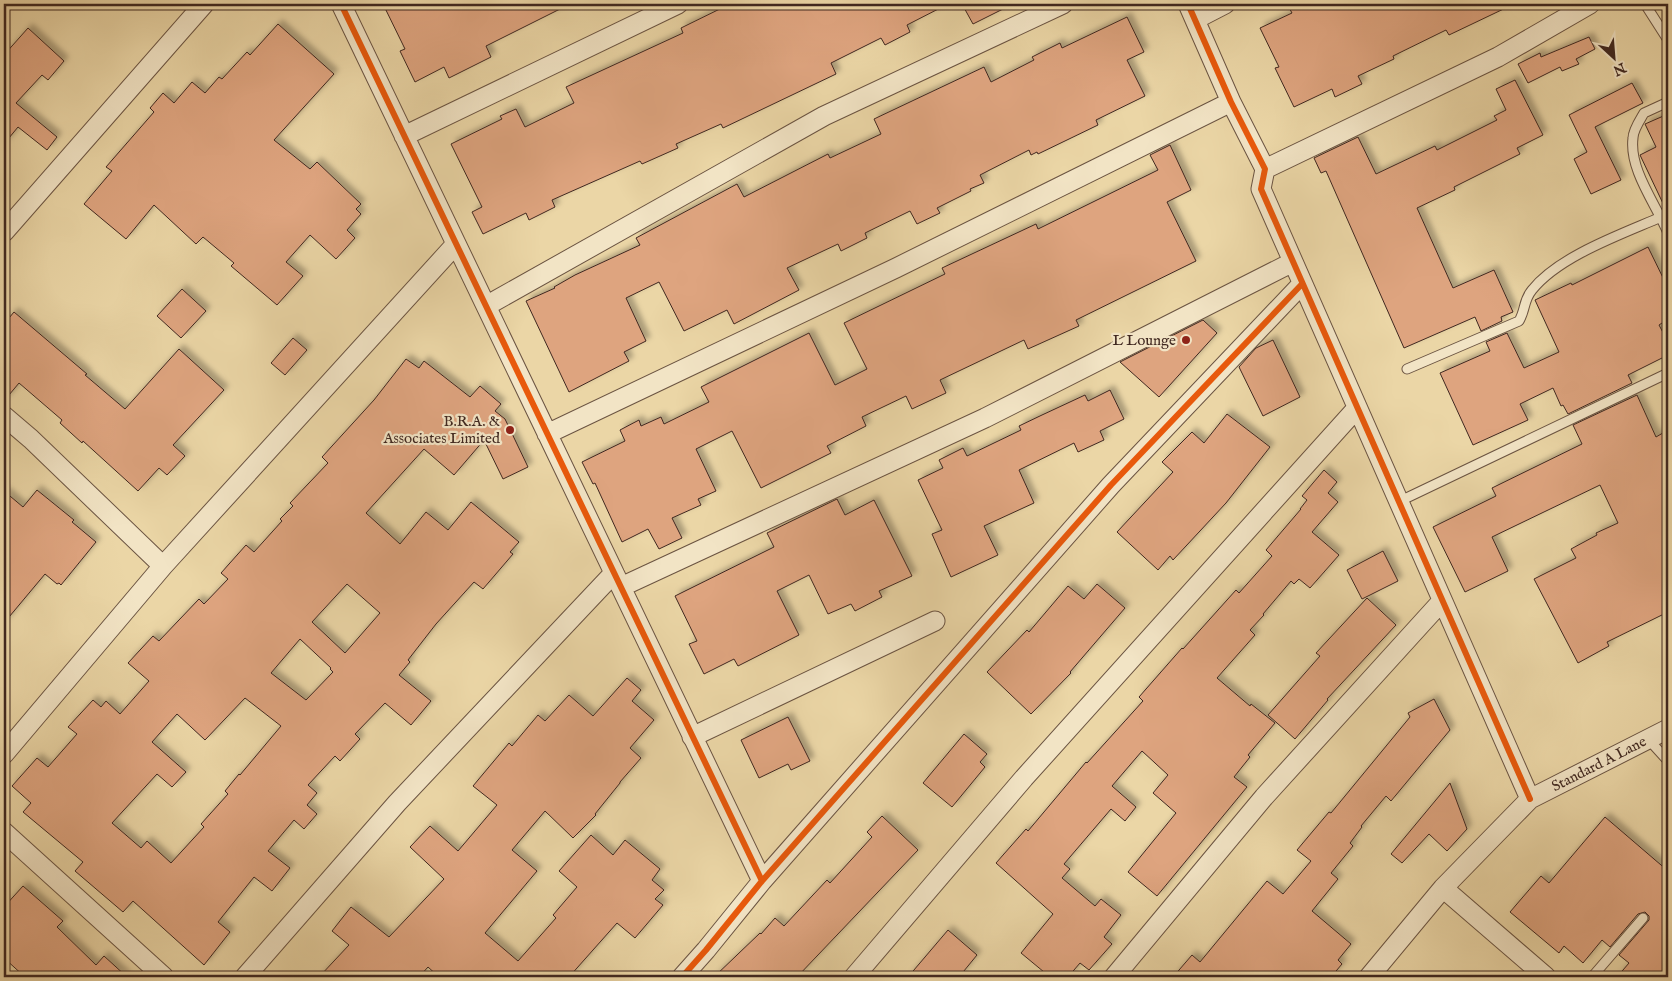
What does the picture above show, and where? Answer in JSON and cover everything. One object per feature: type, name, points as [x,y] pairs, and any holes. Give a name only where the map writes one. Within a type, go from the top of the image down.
[{"type":"street","points":[[4,232],[204,4]]},
{"type":"street","points":[[341,4],[762,882]]},
{"type":"street","points":[[404,136],[678,4]]},
{"type":"street","points":[[486,306],[824,116],[1063,4]]},
{"type":"street","points":[[1225,4],[1192,11],[1231,102],[1266,169],[1260,189],[1530,799]]},
{"type":"street","points":[[1266,169],[1498,57],[1590,4]]},
{"type":"street","points":[[547,434],[896,268],[1231,102]]},
{"type":"street","points":[[4,754],[163,566],[456,244]]},
{"type":"street","points":[[245,977],[397,803],[617,580],[985,418],[1293,262]]},
{"type":"street","points":[[682,977],[762,882],[1111,485],[1302,284]]},
{"type":"street","points":[[854,977],[1024,778],[1357,408]]},
{"type":"street","points":[[4,416],[31,439],[163,566]]},
{"type":"street","points":[[1114,977],[1264,797],[1442,601]]},
{"type":"street","points":[[692,737],[936,621]]},
{"type":"street","name":"Standard A Lane","points":[[1369,977],[1443,888],[1530,799],[1668,729]]},
{"type":"street","points":[[4,832],[164,977]]},
{"type":"street","points":[[1443,888],[1546,977]]},
{"type":"lane","points":[[1645,4],[1668,40]]},
{"type":"lane","points":[[1668,102],[1644,113],[1632,136],[1633,155],[1639,174],[1668,233]]},
{"type":"lane","points":[[1407,369],[1518,321],[1524,312],[1525,300],[1532,289],[1552,272],[1588,249],[1661,217]]},
{"type":"lane","points":[[1398,502],[1666,374],[1668,371]]},
{"type":"lane","points":[[1649,740],[1668,761]]},
{"type":"lane","points":[[1592,977],[1643,918]]},
{"type":"building","points":[[383,4],[570,4],[486,46],[491,57],[449,78],[444,67],[415,82],[400,51],[405,49]]},
{"type":"building","points":[[730,4],[948,4],[907,25],[910,32],[885,45],[881,38],[831,63],[836,74],[723,128],[721,124],[676,144],[678,148],[642,164],[640,161],[552,200],[555,207],[529,220],[526,213],[483,234],[472,212],[482,207],[451,144],[502,119],[500,116],[516,109],[525,127],[574,103],[566,87],[683,33],[681,28]]},
{"type":"building","points":[[962,4],[1013,4],[973,24]]},
{"type":"building","points":[[1287,4],[1514,4],[1449,35],[1446,30],[1393,56],[1394,59],[1358,76],[1362,84],[1335,97],[1332,89],[1294,107],[1275,68],[1279,67],[1260,28],[1292,13]]},
{"type":"building","points":[[1127,17],[1144,52],[1127,60],[1145,96],[1096,120],[1098,125],[1038,154],[1037,152],[1031,155],[1029,150],[980,175],[984,183],[937,208],[940,213],[917,224],[910,211],[865,233],[867,238],[841,251],[838,244],[787,268],[799,290],[734,324],[727,310],[684,331],[659,282],[626,298],[646,341],[624,352],[629,361],[569,392],[526,301],[555,288],[575,275],[640,245],[636,238],[737,184],[744,197],[828,154],[830,158],[881,134],[874,119],[984,67],[991,82],[1034,60],[1032,57],[1060,43],[1062,48]]},
{"type":"building","points":[[278,24],[334,74],[274,140],[310,169],[317,162],[361,204],[356,209],[361,214],[347,230],[355,238],[336,259],[310,235],[286,262],[303,276],[277,305],[231,266],[234,263],[203,237],[196,244],[154,205],[126,239],[84,204],[112,171],[106,167],[154,112],[150,108],[163,93],[174,103],[192,82],[205,93],[219,77],[222,79],[247,52],[250,55]]},
{"type":"building","points":[[28,28],[64,61],[48,80],[42,75],[16,103],[57,137],[47,150],[18,127],[4,144],[4,55]]},
{"type":"building","points":[[1589,37],[1595,49],[1576,59],[1579,64],[1562,71],[1560,67],[1528,83],[1518,64],[1540,53],[1541,57]]},
{"type":"building","points":[[1515,80],[1543,135],[1517,148],[1520,154],[1454,187],[1455,190],[1417,208],[1453,288],[1494,270],[1513,312],[1501,317],[1502,321],[1481,331],[1475,317],[1404,348],[1326,171],[1321,173],[1314,158],[1358,137],[1376,174],[1435,146],[1437,150],[1497,120],[1494,116],[1506,110],[1496,89]]},
{"type":"building","points":[[1632,83],[1643,103],[1595,127],[1621,180],[1591,194],[1574,159],[1587,152],[1569,115]]},
{"type":"building","points":[[1668,114],[1668,214],[1640,155],[1656,147],[1645,124]]},
{"type":"building","points":[[1170,145],[1191,190],[1167,202],[1196,261],[1076,320],[1079,326],[1028,349],[1024,340],[940,380],[946,393],[912,409],[906,396],[862,417],[866,426],[827,446],[831,453],[761,488],[732,431],[696,449],[716,491],[698,499],[701,505],[672,518],[682,538],[659,549],[648,529],[622,542],[595,483],[593,484],[582,462],[625,441],[620,430],[639,420],[641,426],[661,417],[664,424],[709,402],[701,387],[809,333],[835,385],[867,369],[844,323],[945,274],[942,268],[1036,224],[1038,229],[1158,170],[1150,155]]},
{"type":"building","points":[[1648,247],[1668,288],[1668,319],[1659,325],[1668,342],[1668,355],[1628,375],[1632,383],[1568,414],[1563,405],[1561,406],[1553,388],[1520,404],[1528,420],[1473,445],[1440,373],[1490,351],[1486,342],[1507,333],[1524,368],[1559,352],[1535,300],[1571,283],[1572,285]]},
{"type":"building","points":[[182,289],[206,311],[181,338],[157,316]]},
{"type":"building","points":[[14,312],[125,409],[179,349],[224,390],[173,445],[185,456],[167,475],[159,468],[138,491],[83,441],[82,443],[60,423],[62,420],[19,383],[4,401],[4,324]]},
{"type":"building","points":[[1203,320],[1217,333],[1159,397],[1120,362]]},
{"type":"building","points":[[293,338],[307,350],[285,375],[271,363]]},
{"type":"building","points":[[1273,340],[1300,397],[1263,416],[1239,367],[1256,348]]},
{"type":"building","points":[[406,359],[419,368],[424,361],[470,397],[480,386],[501,404],[495,411],[505,419],[528,467],[503,479],[484,440],[454,475],[424,449],[366,513],[400,544],[426,512],[448,530],[471,502],[519,542],[510,552],[513,554],[483,589],[474,582],[436,624],[408,660],[410,662],[399,675],[431,701],[411,725],[385,703],[355,734],[360,739],[340,761],[335,756],[308,785],[317,793],[307,805],[317,814],[304,829],[294,820],[268,851],[290,868],[272,891],[254,877],[218,922],[230,932],[204,965],[133,901],[123,912],[75,871],[83,862],[23,812],[31,803],[12,786],[37,758],[48,767],[77,734],[68,727],[93,700],[101,707],[106,701],[120,714],[149,681],[128,663],[153,636],[159,641],[199,599],[204,604],[228,579],[221,573],[246,545],[254,552],[282,521],[280,519],[293,506],[290,503],[328,463],[322,457],[374,400]],"holes":[[[347,584],[380,613],[345,653],[312,622]],[[300,639],[333,672],[306,700],[271,673]],[[245,698],[281,726],[225,791],[228,794],[201,824],[204,827],[171,863],[147,841],[141,848],[112,823],[157,774],[172,787],[186,772],[152,742],[177,714],[205,740]]]},
{"type":"building","points":[[1110,390],[1124,419],[1100,431],[1104,440],[1078,452],[1074,443],[1019,470],[1034,503],[984,526],[998,555],[951,577],[932,534],[942,530],[918,480],[943,468],[939,460],[963,448],[967,456],[1021,430],[1019,426],[1085,395],[1088,401]]},
{"type":"building","points":[[1637,395],[1656,437],[1668,430],[1668,612],[1607,642],[1609,646],[1578,663],[1534,579],[1576,558],[1571,549],[1597,535],[1596,533],[1618,523],[1600,485],[1492,537],[1508,571],[1465,592],[1433,527],[1496,496],[1492,488],[1582,444],[1573,425]]},
{"type":"building","points":[[1227,414],[1270,447],[1226,503],[1173,560],[1170,556],[1158,570],[1117,532],[1173,472],[1162,462],[1192,432],[1204,443]]},
{"type":"building","points":[[1324,470],[1337,482],[1328,493],[1338,502],[1312,532],[1339,555],[1310,588],[1299,579],[1294,584],[1291,581],[1250,630],[1255,635],[1217,678],[1250,706],[1251,704],[1275,723],[1248,755],[1250,757],[1234,777],[1247,787],[1157,896],[1128,872],[1176,813],[1153,793],[1168,775],[1142,751],[1112,786],[1136,807],[1125,821],[1111,809],[1064,864],[1070,869],[1062,878],[1095,906],[1101,899],[1121,915],[1104,937],[1112,944],[1089,970],[1080,963],[1068,977],[1050,977],[1021,953],[1053,914],[996,863],[1026,829],[1028,831],[1086,762],[1143,701],[1139,697],[1182,648],[1236,590],[1239,593],[1272,556],[1266,550],[1301,509],[1307,500],[1302,496]]},
{"type":"building","points":[[37,490],[74,520],[72,522],[96,542],[61,585],[45,574],[4,623],[4,491],[23,507]]},
{"type":"building","points":[[837,499],[845,515],[874,500],[912,576],[879,591],[882,597],[855,611],[851,604],[828,614],[809,575],[777,591],[799,635],[738,666],[734,659],[704,674],[689,644],[697,641],[675,596],[774,547],[767,533]]},
{"type":"building","points":[[1383,551],[1398,581],[1362,599],[1347,570]]},
{"type":"building","points":[[1097,584],[1125,608],[1071,673],[1031,714],[987,672],[1027,630],[1029,632],[1068,586],[1084,599]]},
{"type":"building","points":[[1367,598],[1396,625],[1327,699],[1295,739],[1268,715],[1320,656],[1316,653]]},
{"type":"building","points":[[627,678],[641,690],[632,701],[654,720],[630,748],[641,758],[620,782],[596,815],[573,838],[545,811],[512,850],[537,871],[485,933],[518,961],[556,918],[553,915],[577,887],[559,871],[591,835],[613,855],[625,840],[660,869],[652,880],[664,890],[655,899],[663,905],[635,938],[617,923],[569,977],[439,977],[428,967],[419,977],[319,977],[349,945],[332,931],[351,907],[389,937],[444,879],[410,847],[430,826],[458,851],[497,805],[473,786],[509,743],[512,746],[538,715],[545,721],[569,695],[593,716]]},
{"type":"building","points":[[1434,699],[1450,730],[1391,801],[1386,796],[1361,826],[1350,843],[1353,846],[1331,873],[1338,879],[1312,911],[1351,944],[1338,960],[1342,964],[1331,977],[1173,977],[1192,955],[1200,962],[1267,881],[1283,894],[1311,861],[1297,850],[1329,812],[1331,813],[1410,717],[1408,713]]},
{"type":"building","points":[[788,717],[810,761],[791,770],[788,764],[759,778],[741,740]]},
{"type":"building","points":[[964,734],[987,754],[980,762],[985,767],[952,807],[923,783]]},
{"type":"building","points":[[1450,783],[1467,829],[1447,851],[1429,834],[1402,863],[1391,854]]},
{"type":"building","points":[[882,816],[918,850],[797,977],[714,977],[761,934],[775,918],[784,926],[827,880],[830,883],[872,837],[867,832]]},
{"type":"building","points":[[1605,817],[1668,871],[1668,977],[1617,977],[1629,963],[1619,955],[1649,920],[1649,916],[1645,912],[1638,914],[1610,947],[1602,940],[1583,963],[1564,946],[1559,953],[1510,912],[1541,876],[1549,883]]},
{"type":"building","points":[[23,886],[63,921],[57,927],[96,965],[104,956],[127,977],[25,977],[4,958],[4,907]]},
{"type":"building","points":[[948,930],[977,955],[959,977],[908,977]]},
{"type":"cycle path","points":[[341,4],[762,881]]},
{"type":"cycle path","points":[[1188,4],[1231,102],[1265,169],[1261,189],[1530,799]]},
{"type":"cycle path","points":[[682,977],[762,881],[1111,485],[1302,284]]},
{"type":"place","name":"L Lounge","points":[[1186,340]]},
{"type":"place","name":"B.R.A. & Associates Limited","points":[[510,430]]}]
